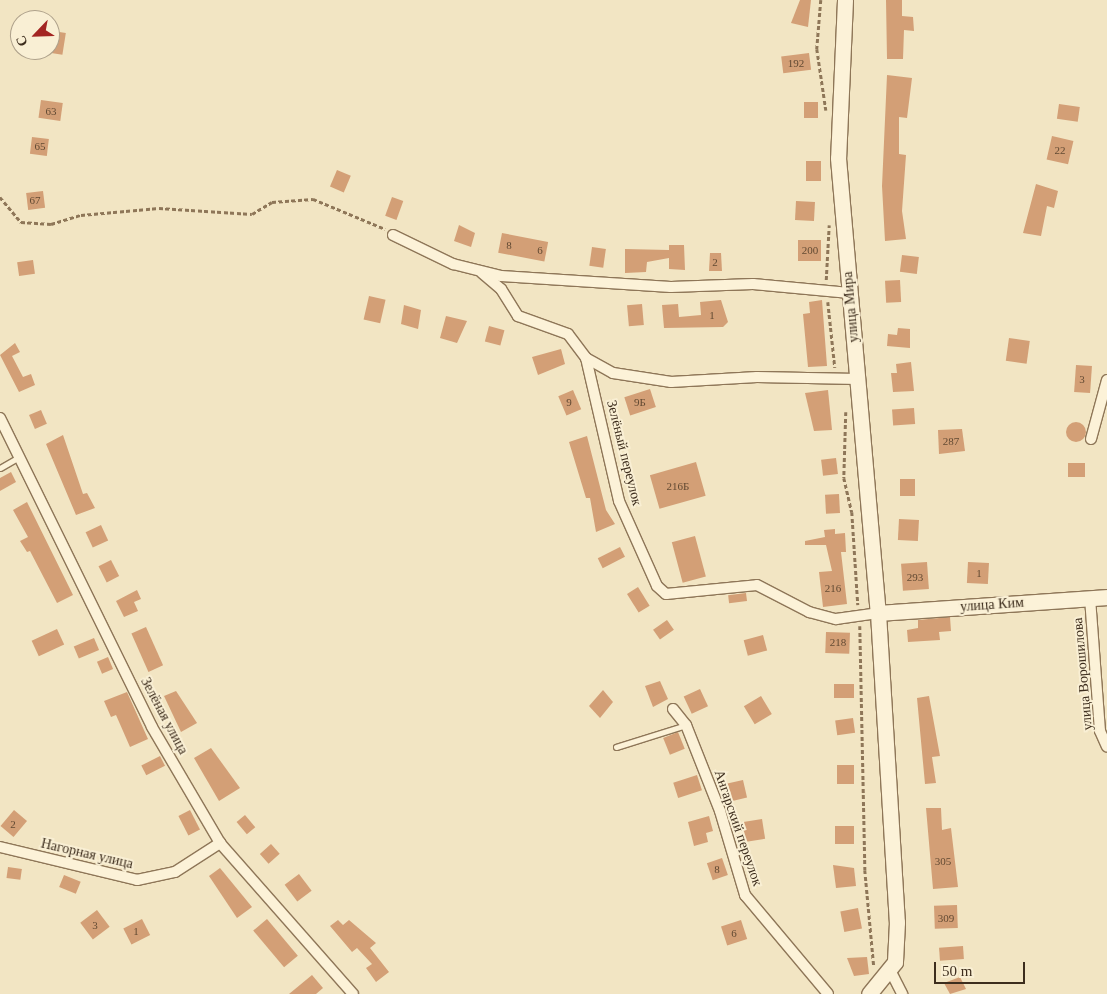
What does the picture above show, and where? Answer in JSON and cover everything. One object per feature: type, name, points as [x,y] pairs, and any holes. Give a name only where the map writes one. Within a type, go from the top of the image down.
[{"type":"street","name":"улица Мира","points":[[844,0],[838,158],[878,613],[893,966]]},
{"type":"street","name":"Зелёный переулок","points":[[393,235],[453,264],[501,276],[671,287],[753,284],[850,293]]},
{"type":"street","name":"Зелёный переулок","points":[[480,271],[501,289],[518,316],[568,334],[586,358],[620,501],[657,586],[666,594],[683,595],[757,585],[809,612],[836,619],[878,613]]},
{"type":"street","name":"Зелёный переулок","points":[[586,358],[613,373],[671,382],[858,379]]},
{"type":"street","points":[[1091,440],[1107,380]]},
{"type":"street","name":"Зелёная улица","points":[[0,418],[152,727],[220,843],[353,994]]},
{"type":"street","name":"улица Ким","points":[[878,613],[1107,597]]},
{"type":"street","name":"улица Ворошилова","points":[[1090,598],[1100,731],[1107,747]]},
{"type":"street","name":"Ангарский переулок","points":[[673,709],[686,725],[720,811],[745,894],[828,994]]},
{"type":"street","name":"Нагорная улица","points":[[0,847],[137,880],[175,872],[220,843]]},
{"type":"street","points":[[874,990],[893,966]]},
{"type":"street","points":[[893,966],[902,994]]},
{"type":"lane","points":[[0,468],[20,456]]},
{"type":"lane","points":[[616,747],[686,725]]},
{"type":"path","points":[[821,0],[817,49],[826,114]]},
{"type":"path","points":[[0,197],[21,222],[50,224],[81,215],[159,208],[252,214],[272,202],[313,199],[393,235]]},
{"type":"path","points":[[829,214],[824,291],[837,378]]},
{"type":"path","points":[[846,408],[844,478],[852,512],[859,617],[868,940],[874,990]]},
{"type":"building","points":[[800,0],[811,0],[808,27],[791,23]]},
{"type":"building","points":[[886,0],[902,0],[902,16],[913,17],[914,31],[904,30],[903,59],[887,59]]},
{"type":"building","points":[[60,32],[66,33],[62,55],[60,54]]},
{"type":"building","points":[[809,53],[811,70],[783,73],[781,56]]},
{"type":"building","points":[[887,75],[912,78],[907,118],[899,117],[899,154],[906,155],[902,211],[906,239],[885,241],[882,186]]},
{"type":"building","points":[[41,100],[63,103],[60,121],[38,118]]},
{"type":"building","points":[[804,102],[818,102],[818,118],[804,118]]},
{"type":"building","points":[[1059,104],[1080,107],[1078,122],[1057,119]]},
{"type":"building","points":[[1052,136],[1073,141],[1068,164],[1047,159]]},
{"type":"building","points":[[32,137],[49,139],[47,156],[30,154]]},
{"type":"building","points":[[806,161],[821,161],[821,181],[806,181]]},
{"type":"building","points":[[337,170],[351,176],[344,192],[330,187]]},
{"type":"building","points":[[1036,184],[1058,191],[1054,208],[1047,206],[1041,236],[1023,233]]},
{"type":"building","points":[[43,191],[45,208],[28,210],[26,193]]},
{"type":"building","points":[[392,197],[403,201],[396,220],[385,216]]},
{"type":"building","points":[[796,201],[815,202],[814,221],[795,220]]},
{"type":"building","points":[[459,225],[475,233],[471,247],[454,241]]},
{"type":"building","points":[[502,233],[548,242],[544,262],[498,253]]},
{"type":"building","points":[[798,240],[821,240],[821,261],[798,261]]},
{"type":"building","points":[[669,245],[684,245],[685,270],[669,269],[669,258],[647,262],[646,272],[625,273],[625,249],[669,250]]},
{"type":"building","points":[[592,247],[606,249],[603,268],[589,266]]},
{"type":"building","points":[[710,253],[721,253],[722,271],[709,271]]},
{"type":"building","points":[[902,255],[919,257],[917,274],[900,272]]},
{"type":"building","points":[[33,260],[35,274],[19,276],[17,262]]},
{"type":"building","points":[[900,280],[901,302],[886,303],[885,281]]},
{"type":"building","points":[[369,296],[386,300],[380,323],[364,319]]},
{"type":"building","points":[[721,300],[728,322],[723,327],[664,328],[662,305],[678,304],[679,317],[701,315],[700,302]]},
{"type":"building","points":[[822,300],[827,366],[808,367],[803,314],[810,313],[809,302]]},
{"type":"building","points":[[642,304],[644,325],[629,326],[627,305]]},
{"type":"building","points":[[404,305],[421,310],[418,329],[401,324]]},
{"type":"building","points":[[446,316],[467,321],[457,343],[440,338]]},
{"type":"building","points":[[489,326],[504,330],[500,346],[485,341]]},
{"type":"building","points":[[898,328],[910,329],[910,348],[887,346],[888,334],[897,335]]},
{"type":"building","points":[[1009,338],[1030,341],[1027,364],[1006,361]]},
{"type":"building","points":[[15,343],[20,352],[12,356],[23,377],[31,374],[35,385],[19,392],[0,355]]},
{"type":"building","points":[[561,349],[565,364],[538,375],[532,357]]},
{"type":"building","points":[[911,362],[914,391],[893,392],[891,373],[897,373],[896,364]]},
{"type":"building","points":[[1076,365],[1092,366],[1090,393],[1074,392]]},
{"type":"building","points":[[650,389],[656,407],[630,415],[624,397]]},
{"type":"building","points":[[573,390],[581,409],[566,416],[558,396]]},
{"type":"building","points":[[828,390],[832,430],[814,431],[805,393]]},
{"type":"building","points":[[914,408],[915,424],[893,425],[892,410]]},
{"type":"building","points":[[41,410],[47,424],[35,429],[29,415]]},
{"type":"building","points":[[1076,422],[1083,425],[1086,432],[1083,439],[1076,442],[1069,439],[1066,432],[1069,425]]},
{"type":"building","points":[[962,429],[965,451],[939,454],[938,430]]},
{"type":"building","points":[[63,435],[83,494],[87,493],[95,508],[76,515],[46,444]]},
{"type":"building","points":[[587,436],[606,510],[615,524],[596,532],[590,498],[586,498],[569,442]]},
{"type":"building","points":[[836,458],[838,474],[823,476],[821,460]]},
{"type":"building","points":[[696,462],[706,496],[660,509],[650,475]]},
{"type":"building","points":[[1068,463],[1085,463],[1085,477],[1068,477]]},
{"type":"building","points":[[11,472],[16,482],[0,491],[0,478]]},
{"type":"building","points":[[900,479],[915,479],[915,496],[900,496]]},
{"type":"building","points":[[839,494],[840,513],[826,514],[825,495]]},
{"type":"building","points":[[27,502],[73,595],[57,603],[30,551],[27,552],[20,541],[28,537],[13,510]]},
{"type":"building","points":[[899,519],[919,520],[918,541],[898,540]]},
{"type":"building","points":[[101,525],[108,540],[93,548],[86,532]]},
{"type":"building","points":[[835,529],[835,534],[845,533],[846,552],[841,552],[847,604],[823,607],[819,572],[832,571],[826,545],[805,545],[805,541],[825,537],[824,530]]},
{"type":"building","points":[[695,536],[706,577],[683,583],[672,542]]},
{"type":"building","points":[[620,547],[625,557],[603,568],[598,558]]},
{"type":"building","points":[[111,560],[119,576],[107,582],[99,566]]},
{"type":"building","points":[[927,562],[929,589],[903,591],[901,564]]},
{"type":"building","points":[[968,562],[989,563],[988,584],[967,583]]},
{"type":"building","points":[[638,587],[650,606],[639,613],[627,594]]},
{"type":"building","points":[[137,590],[141,599],[134,602],[138,611],[124,617],[116,601]]},
{"type":"building","points":[[746,593],[747,601],[729,603],[728,595]]},
{"type":"building","points":[[950,617],[951,631],[939,632],[940,640],[908,642],[907,630],[918,628],[918,620]]},
{"type":"building","points":[[667,620],[674,630],[660,640],[653,630]]},
{"type":"building","points":[[146,627],[163,665],[148,672],[131,634]]},
{"type":"building","points":[[57,629],[64,644],[39,656],[32,641]]},
{"type":"building","points":[[826,632],[850,633],[849,654],[825,653]]},
{"type":"building","points":[[763,635],[767,650],[748,656],[744,640]]},
{"type":"building","points":[[94,638],[99,650],[79,659],[74,647]]},
{"type":"building","points":[[108,657],[113,669],[102,674],[97,662]]},
{"type":"building","points":[[660,681],[668,699],[653,707],[645,686]]},
{"type":"building","points":[[834,684],[854,684],[854,698],[834,698]]},
{"type":"building","points":[[700,689],[708,706],[692,714],[684,697]]},
{"type":"building","points":[[603,690],[613,702],[600,718],[589,706]]},
{"type":"building","points":[[176,691],[197,723],[181,732],[164,696]]},
{"type":"building","points":[[127,692],[148,739],[130,747],[116,715],[111,717],[104,701]]},
{"type":"building","points":[[761,696],[772,714],[755,724],[744,706]]},
{"type":"building","points":[[929,696],[940,756],[932,757],[936,783],[925,784],[917,698]]},
{"type":"building","points":[[853,718],[855,733],[837,735],[835,721]]},
{"type":"building","points":[[678,732],[685,749],[670,755],[663,738]]},
{"type":"building","points":[[211,748],[240,788],[219,801],[194,758]]},
{"type":"building","points":[[160,756],[165,766],[146,775],[141,766]]},
{"type":"building","points":[[837,765],[854,765],[854,784],[837,784]]},
{"type":"building","points":[[697,775],[702,790],[678,798],[673,783]]},
{"type":"building","points":[[743,780],[747,798],[731,801],[727,784]]},
{"type":"building","points":[[926,808],[941,808],[942,830],[951,828],[958,887],[933,889]]},
{"type":"building","points":[[14,810],[27,821],[14,837],[1,826]]},
{"type":"building","points":[[190,810],[200,830],[188,836],[178,816]]},
{"type":"building","points":[[245,815],[255,827],[247,834],[237,822]]},
{"type":"building","points":[[709,816],[713,831],[706,833],[708,842],[694,846],[688,822]]},
{"type":"building","points":[[762,819],[765,839],[743,842],[740,822]]},
{"type":"building","points":[[835,826],[854,826],[854,844],[835,844]]},
{"type":"building","points":[[271,844],[280,854],[269,864],[260,854]]},
{"type":"building","points":[[722,858],[728,875],[713,880],[707,863]]},
{"type":"building","points":[[833,865],[854,868],[856,886],[836,888]]},
{"type":"building","points":[[8,867],[22,869],[20,880],[6,878]]},
{"type":"building","points":[[220,868],[252,907],[237,918],[209,876]]},
{"type":"building","points":[[299,874],[312,891],[297,902],[285,885]]},
{"type":"building","points":[[64,875],[81,882],[76,894],[59,887]]},
{"type":"building","points":[[957,905],[958,928],[935,929],[934,906]]},
{"type":"building","points":[[858,908],[862,929],[844,932],[840,911]]},
{"type":"building","points":[[97,910],[110,927],[93,939],[80,923]]},
{"type":"building","points":[[142,919],[150,935],[131,945],[123,929]]},
{"type":"building","points":[[267,919],[298,956],[284,967],[253,931]]},
{"type":"building","points":[[338,920],[343,925],[349,920],[376,943],[370,948],[389,972],[376,982],[366,968],[372,964],[357,948],[352,952],[330,926]]},
{"type":"building","points":[[741,920],[747,939],[727,946],[721,926]]},
{"type":"building","points":[[963,946],[964,959],[940,961],[939,948]]},
{"type":"building","points":[[867,957],[869,974],[854,976],[847,958]]},
{"type":"building","points":[[312,975],[323,988],[316,994],[289,994]]},
{"type":"building","points":[[960,977],[966,989],[950,994],[944,983]]}]
